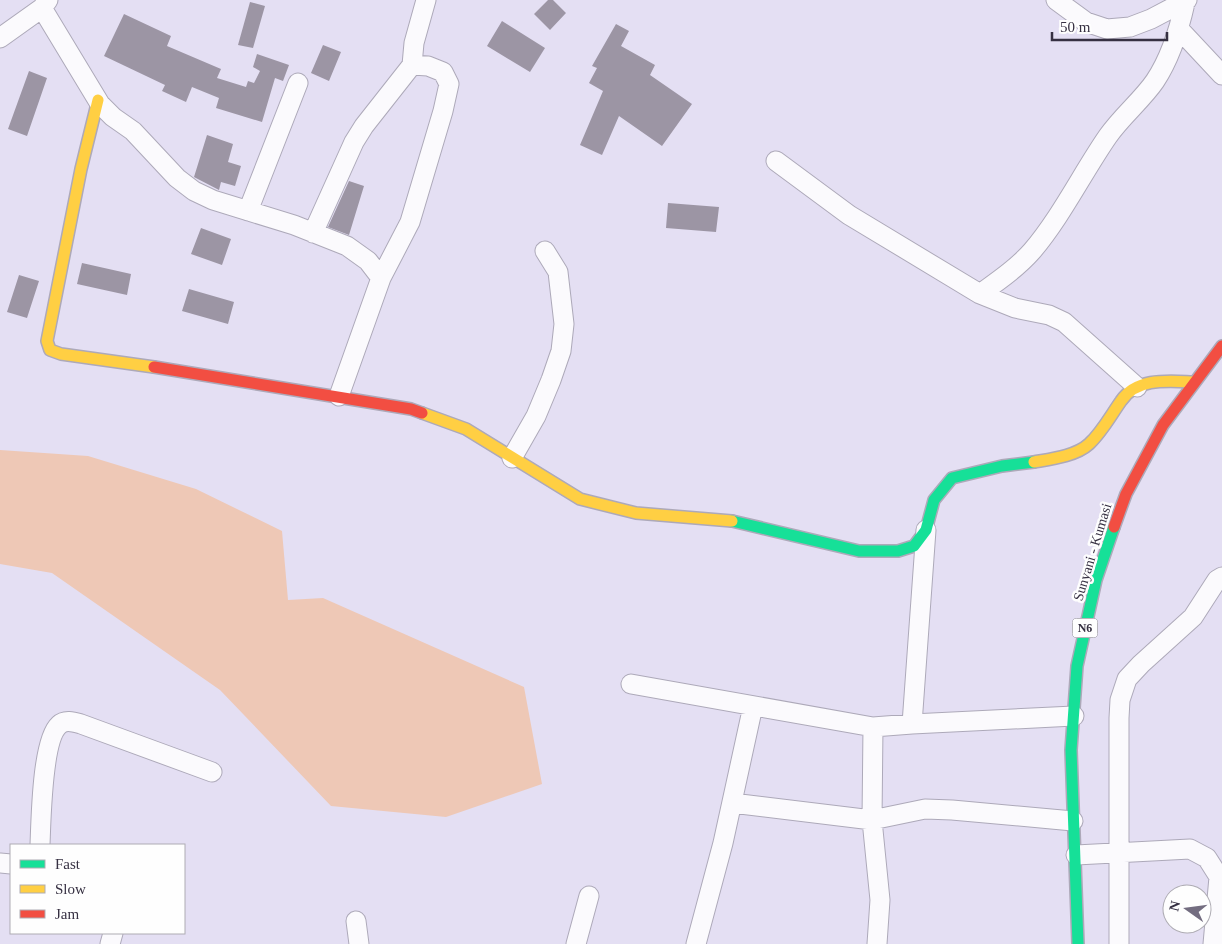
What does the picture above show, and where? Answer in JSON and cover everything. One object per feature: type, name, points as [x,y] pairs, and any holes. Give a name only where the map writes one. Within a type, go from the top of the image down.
[{"type":"street","points":[[313,233],[354,142],[364,126],[412,65],[414,44],[426,0]]},
{"type":"street","points":[[1056,0],[1086,22],[1107,29],[1130,27],[1186,1]]},
{"type":"street","points":[[980,294],[1009,273],[1033,250],[1109,135],[1155,81],[1169,56],[1180,29],[1186,1]]},
{"type":"street","points":[[0,38],[45,4],[98,100],[113,117],[133,131],[177,178],[194,191],[213,200],[347,246],[368,261],[381,278]]},
{"type":"street","points":[[1180,29],[1222,75]]},
{"type":"street","points":[[338,396],[381,278],[410,222],[443,111],[449,84],[443,72],[428,66],[412,65]]},
{"type":"street","points":[[248,211],[298,82]]},
{"type":"street","points":[[98,100],[75,198],[47,341],[50,350],[61,354],[190,372],[411,409],[466,429],[580,499],[636,513],[733,521],[859,551],[898,551],[914,546],[926,530]]},
{"type":"street","points":[[776,161],[849,215],[980,294],[1015,308],[1049,315],[1064,322],[1137,387]]},
{"type":"street","points":[[512,458],[536,416],[561,351],[564,324],[558,272],[545,251]]},
{"type":"street","name":"Sunyani - Kumasi","points":[[1078,944],[1071,750],[1077,666],[1096,580],[1126,494],[1163,425],[1193,382],[1222,346]]},
{"type":"street","points":[[912,724],[926,530],[934,500],[952,478],[1002,466],[1060,458],[1088,445],[1111,417],[1122,398],[1137,387],[1160,380],[1193,382]]},
{"type":"street","points":[[1119,944],[1120,700],[1127,679],[1193,617],[1217,580],[1222,577]]},
{"type":"street","points":[[631,684],[873,727],[1074,716]]},
{"type":"street","points":[[696,944],[732,803],[753,706]]},
{"type":"street","points":[[40,844],[41,796],[48,753],[59,725],[68,721],[81,724],[212,772]]},
{"type":"street","points":[[873,727],[872,820],[880,900],[877,944]]},
{"type":"street","points":[[732,803],[872,820],[925,809],[1073,821]]},
{"type":"street","points":[[1076,855],[1190,849],[1207,858],[1219,877],[1216,941]]},
{"type":"street","points":[[576,944],[589,896]]},
{"type":"street","points":[[356,921],[359,944]]},
{"type":"shaded area","points":[[0,450],[88,456],[196,489],[282,531],[288,600],[323,598],[524,687],[542,784],[446,817],[331,806],[220,690],[52,573],[0,564]]},
{"type":"building","points":[[548,0],[553,0],[566,13],[550,30],[534,14]]},
{"type":"building","points":[[250,2],[265,6],[253,48],[238,45]]},
{"type":"building","points":[[124,14],[171,36],[167,46],[221,69],[217,78],[246,87],[248,81],[254,83],[260,71],[253,67],[257,54],[289,65],[283,81],[275,78],[262,122],[216,108],[219,98],[192,87],[186,102],[162,91],[165,85],[104,56]]},
{"type":"building","points":[[502,21],[545,48],[530,72],[487,46]]},
{"type":"building","points":[[616,24],[629,31],[621,46],[655,65],[650,75],[692,104],[662,146],[619,116],[602,155],[580,145],[603,91],[589,83],[597,68],[592,66]]},
{"type":"building","points":[[323,45],[341,52],[329,81],[311,73]]},
{"type":"building","points":[[29,71],[47,78],[27,136],[8,129]]},
{"type":"building","points":[[207,135],[233,144],[228,162],[241,166],[235,186],[221,182],[219,190],[194,177]]},
{"type":"building","points":[[349,181],[364,186],[349,235],[328,227]]},
{"type":"building","points":[[668,203],[719,207],[716,232],[666,228]]},
{"type":"building","points":[[201,228],[231,239],[222,265],[191,254]]},
{"type":"building","points":[[82,263],[131,274],[127,295],[77,284]]},
{"type":"building","points":[[19,275],[39,281],[27,318],[7,312]]},
{"type":"building","points":[[189,289],[234,302],[228,324],[182,311]]},
{"type":"traffic: fast","points":[[732,521],[859,551],[898,551],[914,546],[926,530],[934,500],[952,478],[1002,466],[1034,462]]},
{"type":"traffic: fast","points":[[1078,944],[1071,750],[1077,666],[1096,580],[1114,527]]},
{"type":"traffic: slow","points":[[98,100],[81,169],[47,341],[50,350],[61,354],[154,367]]},
{"type":"traffic: slow","points":[[1034,462],[1063,456],[1084,448],[1098,434],[1121,401],[1136,388],[1154,382],[1193,382]]},
{"type":"traffic: slow","points":[[422,413],[466,429],[580,499],[636,513],[732,521]]},
{"type":"traffic: jam","points":[[1114,527],[1126,494],[1163,425],[1222,346]]},
{"type":"traffic: jam","points":[[154,367],[411,409],[422,413]]}]
